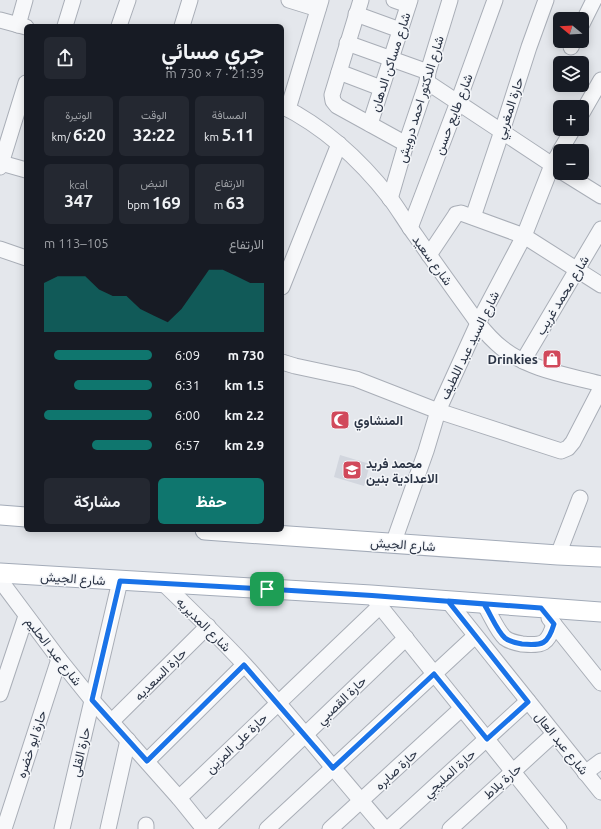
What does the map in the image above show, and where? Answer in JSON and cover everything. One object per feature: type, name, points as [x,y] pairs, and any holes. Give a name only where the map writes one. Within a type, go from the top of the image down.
[{"type":"main road","points":[[0,515],[24,517]]},
{"type":"main road","name":"شارع الجيش","points":[[232,532],[601,557]]},
{"type":"main road","name":"شارع الجيش","points":[[0,573],[376,600],[448,601],[601,612]]},
{"type":"street","points":[[0,20],[22,26],[25,0]]},
{"type":"street","points":[[66,24],[73,0]]},
{"type":"street","points":[[120,24],[128,0]]},
{"type":"street","points":[[285,107],[320,4],[289,0]]},
{"type":"street","points":[[394,0],[409,3]]},
{"type":"street","name":"شارع الدكتور احمد درويش","points":[[390,199],[450,0]]},
{"type":"street","name":"شارع طايع حسن","points":[[410,228],[495,0]]},
{"type":"street","name":"حارة المغربي","points":[[473,217],[546,0]]},
{"type":"street","points":[[588,12],[594,0]]},
{"type":"street","points":[[182,24],[188,1]]},
{"type":"street","name":"شارع مساكن الدهان","points":[[370,124],[409,3]]},
{"type":"street","points":[[400,30],[358,7],[332,96],[333,101],[337,106],[406,144]]},
{"type":"street","points":[[347,44],[391,59],[427,77],[458,102],[553,166]]},
{"type":"street","points":[[339,72],[381,88]]},
{"type":"street","points":[[589,101],[601,80]]},
{"type":"street","points":[[24,90],[1,165],[24,170]]},
{"type":"street","name":"شارع سعيد","points":[[285,107],[314,125],[339,144],[364,168],[390,199],[478,323],[502,348],[523,361],[546,370],[601,384]]},
{"type":"street","points":[[284,282],[339,144]]},
{"type":"street","name":"شارع السيد عبد اللطيف","points":[[393,544],[438,411],[478,323],[554,180]]},
{"type":"street","points":[[575,180],[601,196]]},
{"type":"street","points":[[429,255],[456,214],[461,213],[524,236],[601,285]]},
{"type":"street","name":"شارع محمد غريب","points":[[523,361],[601,229]]},
{"type":"street","points":[[0,250],[24,257]]},
{"type":"street","points":[[284,363],[356,378],[438,411],[561,451],[568,448],[573,442],[601,388]]},
{"type":"street","points":[[558,555],[580,498]]},
{"type":"street","name":"شارع عبد الحليم","points":[[0,580],[26,616],[92,700],[206,829]]},
{"type":"street","name":"حارة القلى","points":[[62,829],[120,581]]},
{"type":"street","name":"شارع المديريه","points":[[163,584],[208,626],[244,665],[385,829]]},
{"type":"street","points":[[376,600],[559,829]]},
{"type":"street","name":"حارة على المزين","points":[[179,798],[278,703],[376,600]]},
{"type":"street","name":"شارع عبد العال","points":[[448,601],[601,792]]},
{"type":"street","points":[[484,604],[501,632],[507,640],[512,642],[536,645],[542,643],[551,635],[554,624]]},
{"type":"street","points":[[541,608],[601,683]]},
{"type":"street","points":[[0,694],[26,616]]},
{"type":"street","name":"حارة السعديه","points":[[112,722],[208,626]]},
{"type":"street","points":[[267,829],[476,636]]},
{"type":"street","name":"حارة القصبي","points":[[206,829],[406,638]]},
{"type":"street","name":"حارة ابو خضره","points":[[4,829],[59,659]]},
{"type":"street","points":[[147,761],[244,665]]},
{"type":"street","name":"حارة المليجي","points":[[388,829],[528,702]]},
{"type":"street","name":"حارة صابره","points":[[330,829],[462,708]]},
{"type":"street","name":"حارة بلاط","points":[[450,829],[554,734]]},
{"type":"street","points":[[108,829],[128,740]]},
{"type":"street","points":[[586,773],[601,761]]},
{"type":"shaded area","name":"محمد فريد الاعدادية بنين","points":[[340,455],[370,464],[364,486],[334,477]]},
{"type":"place","name":"Drinkies","points":[[552,359]]},
{"type":"place","name":"المنشاوي","points":[[340,420]]},
{"type":"place","name":"محمد فريد الاعدادية بنين","points":[[352,470]]},
{"type":"route","points":[[267,589],[120,581],[92,700],[147,761],[244,665],[333,768],[434,674],[487,739],[528,702],[448,601],[541,608],[554,624],[551,635],[542,643],[536,645],[518,643],[507,640],[484,604],[448,601],[371,595],[267,589]]}]
